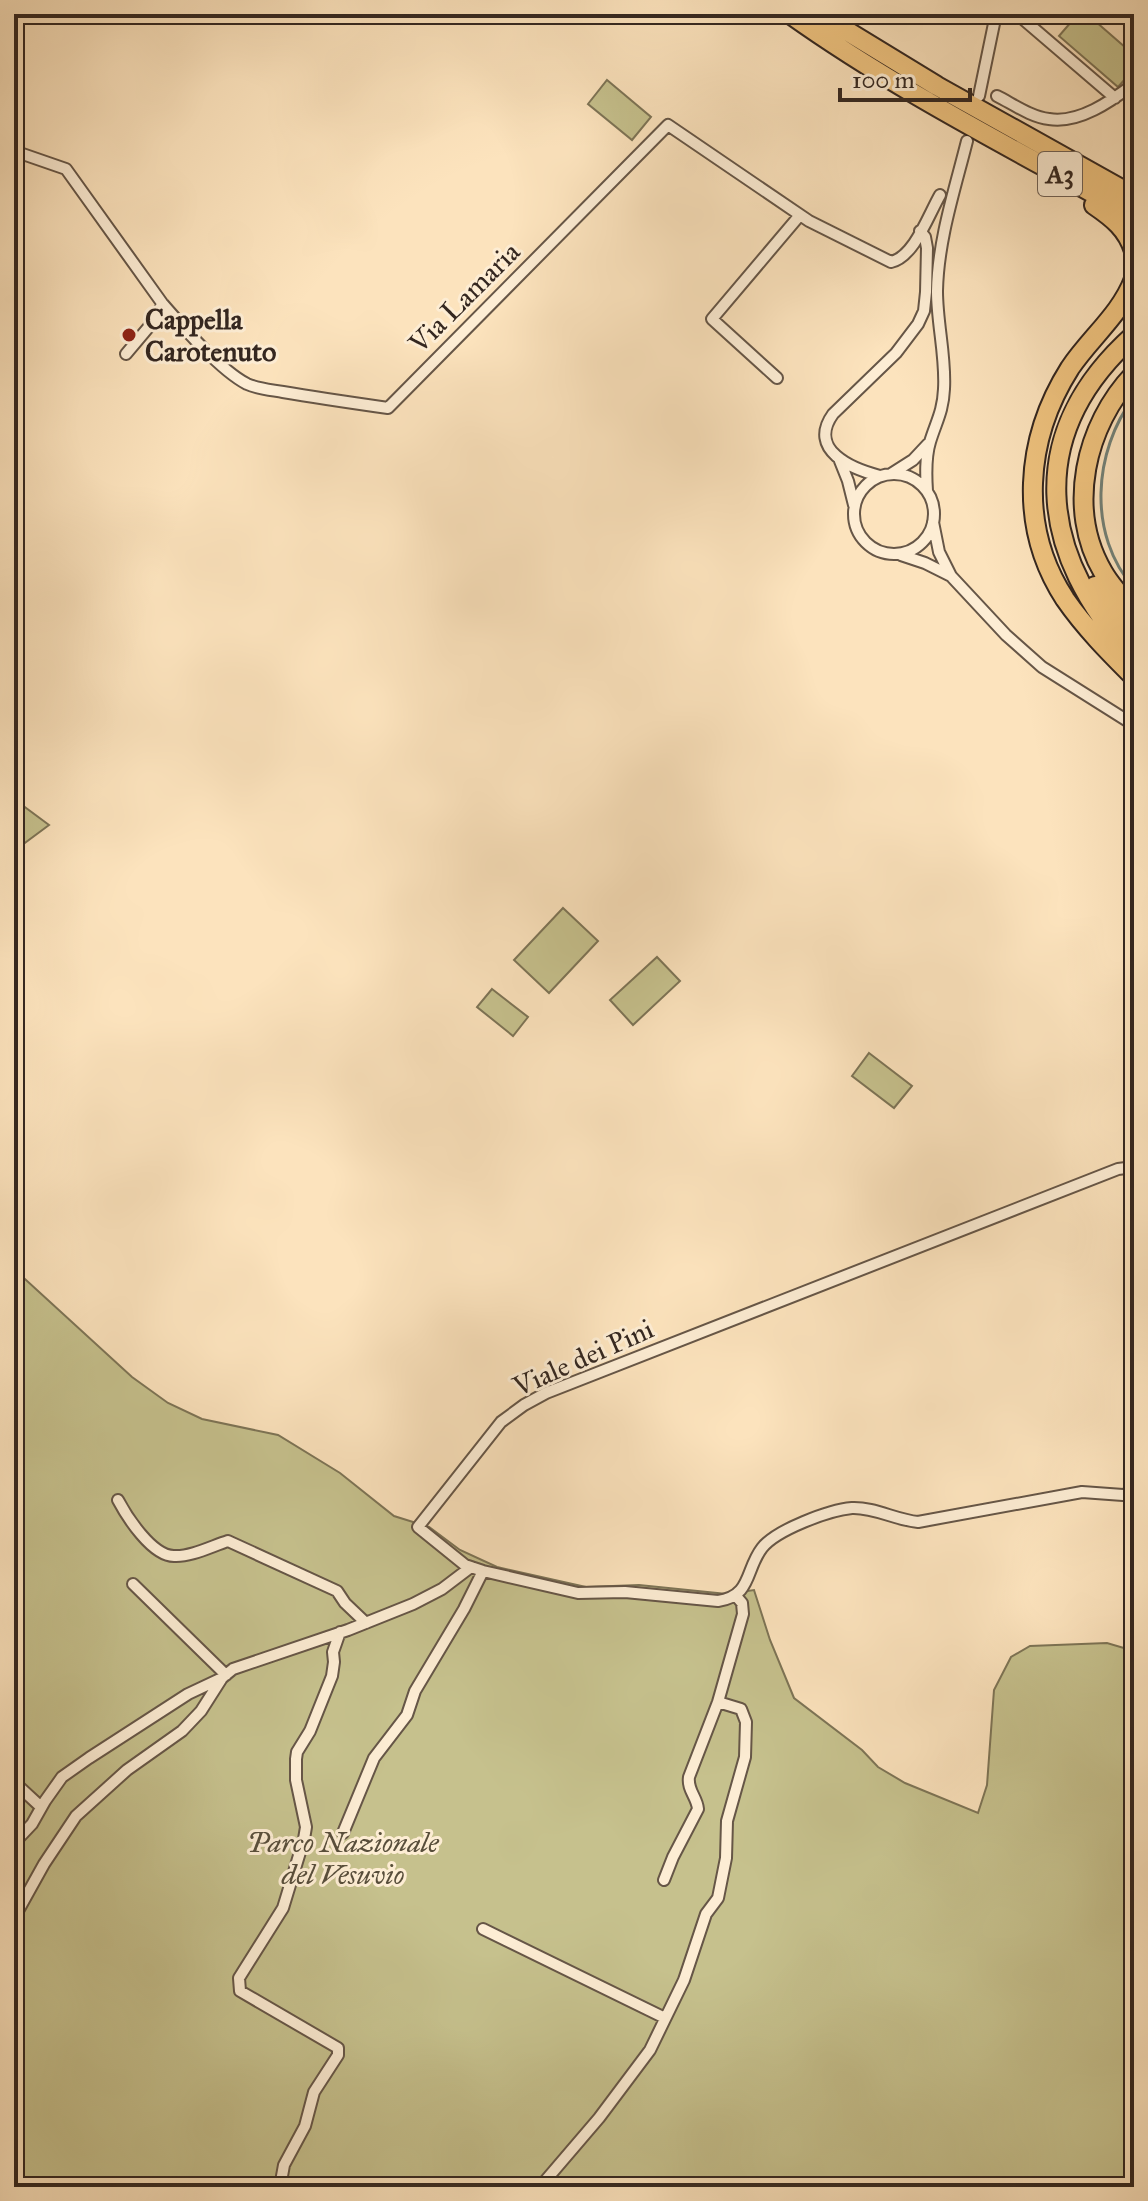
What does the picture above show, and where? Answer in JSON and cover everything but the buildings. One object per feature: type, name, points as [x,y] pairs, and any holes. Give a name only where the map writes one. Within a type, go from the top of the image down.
[{"type":"highway","name":"A3","points":[[790,14],[869,66],[1134,216]]},
{"type":"highway","name":"A3","points":[[819,14],[923,78],[1134,196]]},
{"type":"highway","points":[[985,133],[1049,180],[1112,217],[1124,229],[1134,251]]},
{"type":"highway","points":[[1134,279],[1123,302],[1072,365],[1049,405],[1032,473],[1038,537],[1057,585],[1090,631],[1134,677]]},
{"type":"highway","points":[[1134,335],[1100,370],[1080,401],[1065,434],[1056,489],[1063,539],[1075,573],[1102,620],[1134,657]]},
{"type":"highway","points":[[1134,351],[1105,382],[1083,420],[1074,443],[1068,500],[1074,537],[1089,575],[1114,614],[1134,632]]},
{"type":"highway","points":[[1134,374],[1109,405],[1093,437],[1084,493],[1094,552],[1103,573],[1134,611]]},
{"type":"street","points":[[979,96],[996,14]]},
{"type":"street","points":[[994,32],[1002,21],[1016,14],[1115,98]]},
{"type":"street","points":[[997,96],[1050,120],[1072,118],[1115,98],[1134,84]]},
{"type":"street","name":"Via Lamaria","points":[[14,151],[66,169],[162,303],[227,369],[247,383],[319,399],[388,408],[668,125],[800,215],[891,262],[900,260],[911,248],[940,195]]},
{"type":"street","points":[[967,141],[947,220],[938,273],[938,313],[945,387],[942,412],[930,443],[927,491],[934,511],[939,552],[951,576],[1031,658],[1134,725]]},
{"type":"street","points":[[777,378],[712,319],[800,215]]},
{"type":"street","points":[[920,231],[927,248],[924,311],[896,353],[828,420],[826,439],[848,481],[854,506],[853,517],[860,536],[875,550],[912,557],[951,576]]},
{"type":"street","points":[[126,354],[158,316],[162,303]]},
{"type":"street","points":[[854,506],[863,488],[913,460],[930,443]]},
{"type":"street","points":[[840,461],[885,475],[911,478],[927,491]]},
{"type":"street","points":[[895,554],[906,552],[924,541],[933,522]]},
{"type":"street","name":"Viale dei Pini","points":[[736,1596],[718,1601],[625,1592],[578,1593],[465,1565],[418,1527],[501,1422],[546,1393],[1118,1169],[1134,1167]]},
{"type":"street","points":[[664,1880],[698,1809],[689,1777],[718,1702],[743,1614],[742,1603],[736,1596],[743,1589],[764,1546],[786,1531],[833,1512],[852,1508],[918,1522],[1082,1492],[1123,1495],[1134,1492]]},
{"type":"street","points":[[118,1500],[131,1524],[168,1555],[182,1555],[228,1541],[337,1591],[366,1623]]},
{"type":"street","points":[[14,1918],[44,1864],[76,1816],[127,1770],[182,1731],[233,1669],[366,1623],[423,1599],[471,1567]]},
{"type":"street","points":[[343,1833],[374,1758],[407,1715],[415,1691],[483,1571]]},
{"type":"street","points":[[133,1584],[224,1677]]},
{"type":"street","points":[[280,2187],[284,2165],[305,2126],[314,2092],[338,2055],[338,2048],[240,1991],[239,1978],[283,1908],[304,1839],[306,1821],[295,1769],[297,1752],[310,1731],[332,1676],[333,1652],[340,1632]]},
{"type":"street","points":[[14,1843],[32,1824],[62,1777],[188,1694],[224,1677]]},
{"type":"street","points":[[540,2187],[599,2118],[650,2050],[684,1980],[706,1914],[718,1898],[726,1858],[727,1821],[745,1757],[746,1722],[738,1708],[718,1702]]},
{"type":"street","points":[[14,1782],[41,1807]]},
{"type":"street","points":[[483,1929],[665,2018]]},
{"type":"green space","points":[[1078,14],[1087,14],[1134,55],[1134,69],[1118,87],[1059,36]]},
{"type":"green space","points":[[607,80],[651,117],[632,140],[588,104]]},
{"type":"green space","points":[[14,799],[49,825],[14,851]]},
{"type":"green space","points":[[563,908],[598,941],[549,993],[514,960]]},
{"type":"green space","points":[[657,957],[680,981],[633,1025],[610,1000]]},
{"type":"green space","points":[[492,989],[528,1017],[513,1036],[477,1007]]},
{"type":"green space","points":[[869,1053],[912,1086],[894,1108],[852,1076]]},
{"type":"green space","name":"Parco Nazionale del Vesuvio","points":[[14,1269],[132,1377],[168,1403],[202,1419],[278,1435],[340,1473],[394,1516],[429,1527],[460,1550],[497,1567],[586,1587],[639,1585],[727,1594],[754,1590],[794,1698],[862,1750],[878,1767],[905,1783],[978,1813],[987,1785],[994,1690],[1011,1657],[1030,1646],[1107,1643],[1134,1651],[1134,2187],[14,2187]]},
{"type":"waterway","points":[[1134,397],[1110,442],[1101,493],[1108,543],[1119,567],[1134,588]]},
{"type":"place","name":"Cappella Carotenuto","points":[[129,335]]}]
